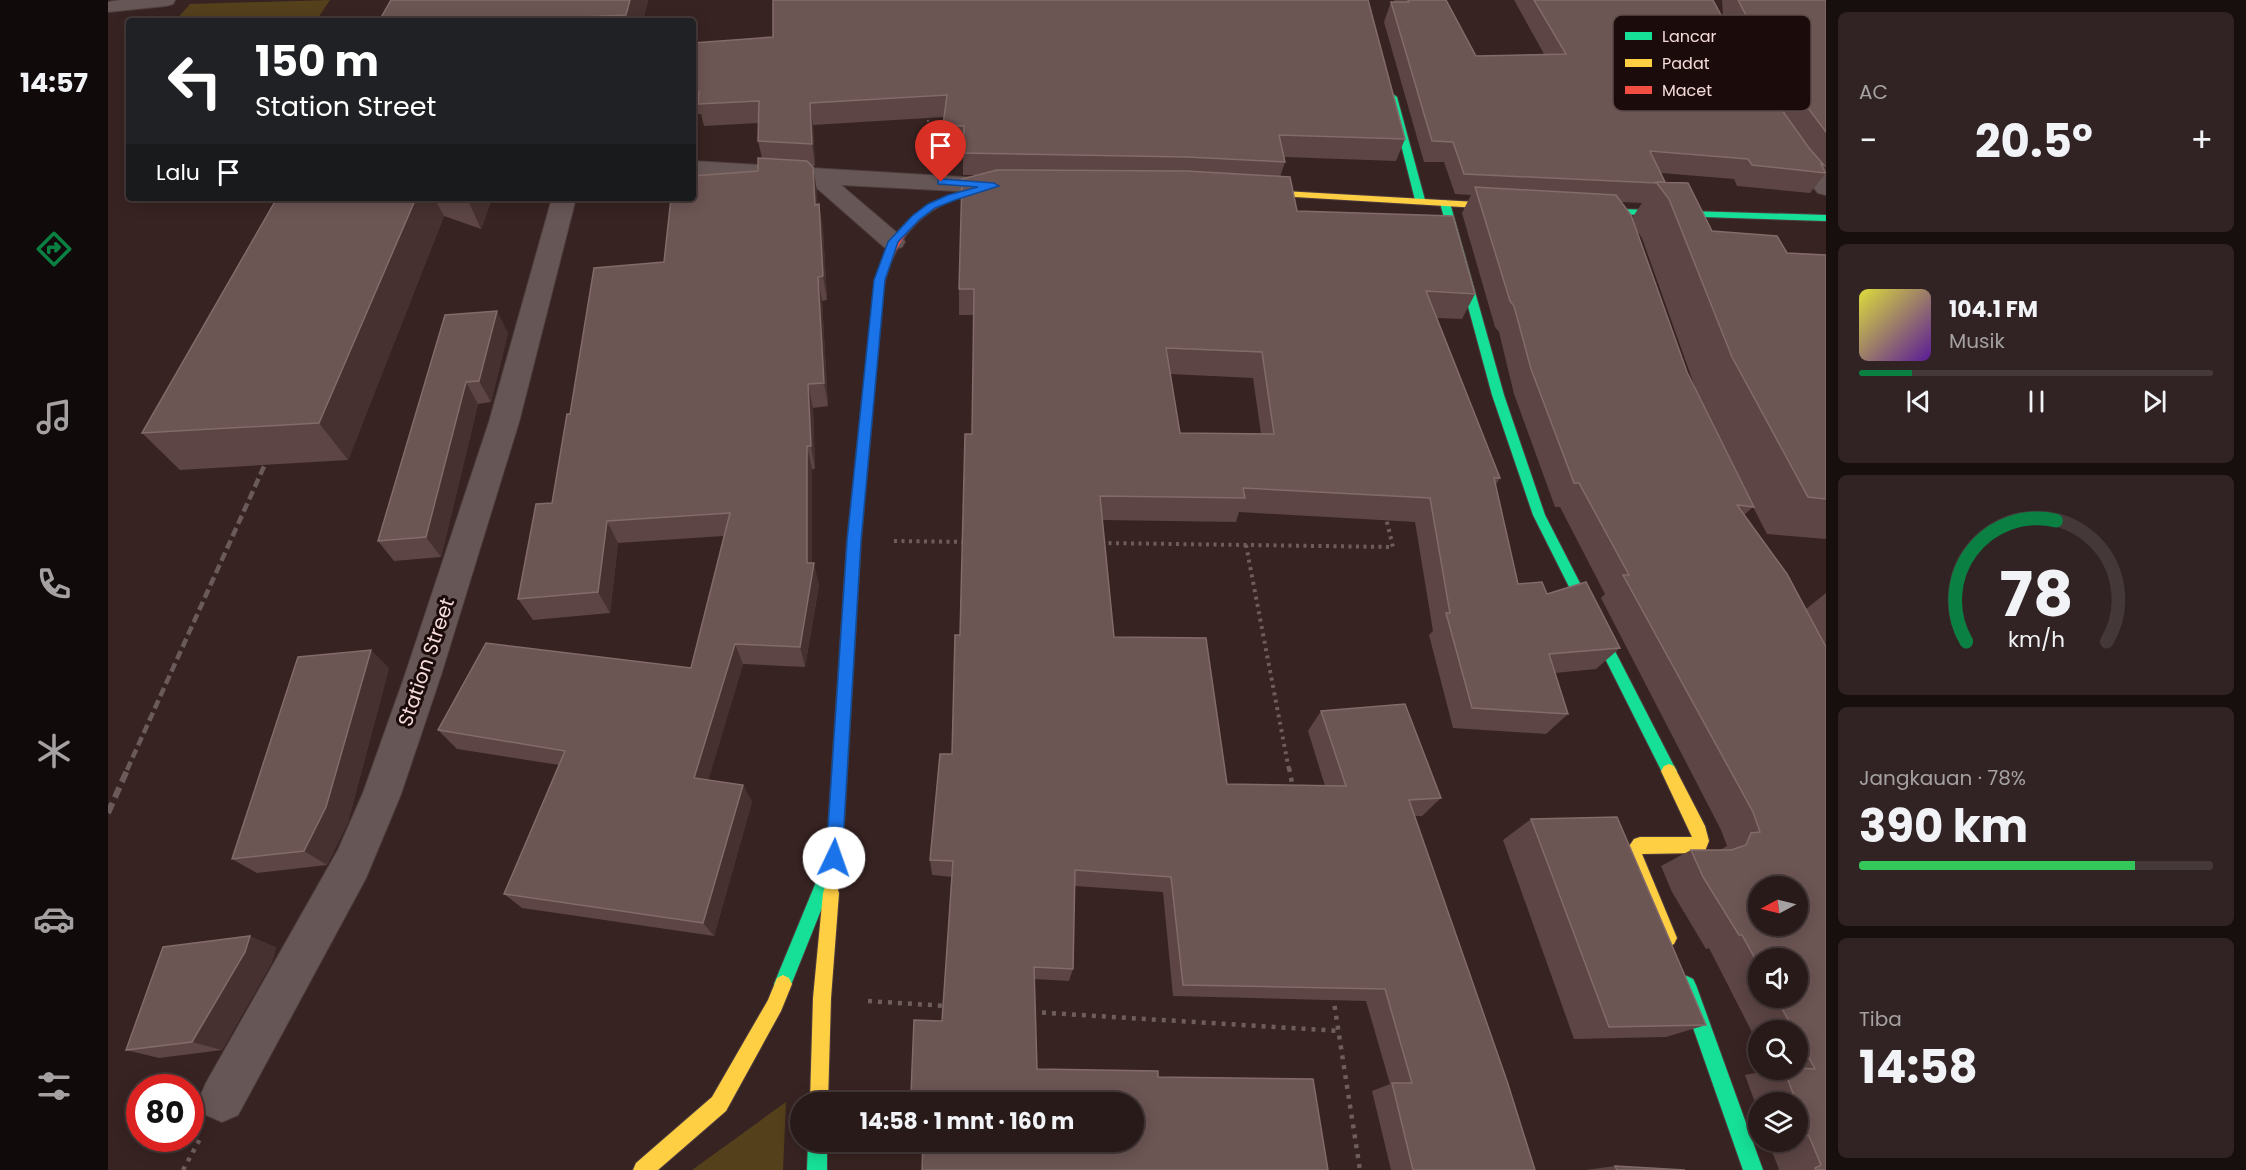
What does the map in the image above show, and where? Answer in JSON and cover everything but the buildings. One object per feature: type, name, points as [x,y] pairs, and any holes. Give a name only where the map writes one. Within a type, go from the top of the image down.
[{"type":"main road","points":[[1390,89],[1420,200]]},
{"type":"main road","points":[[819,1092],[822,998],[834,858],[854,541],[880,280],[893,242],[916,218],[932,206],[994,186],[1018,186]]},
{"type":"main road","points":[[1230,191],[1420,200],[1527,208]]},
{"type":"main road","points":[[1445,203],[1498,395],[1539,515],[1699,831],[1701,841],[1699,845],[1640,845],[1633,852],[1673,952]]},
{"type":"main road","points":[[1573,210],[1826,218]]},
{"type":"main road","points":[[643,1170],[719,1104],[775,1005],[834,858]]},
{"type":"main road","points":[[1682,974],[1700,1018],[1753,1170]]},
{"type":"main road","points":[[817,1170],[818,1152]]},
{"type":"street","points":[[108,12],[108,6],[166,0]]},
{"type":"street","points":[[1782,132],[1803,162],[1826,188]]},
{"type":"street","points":[[696,168],[994,186]]},
{"type":"street","points":[[817,177],[893,242]]},
{"type":"street","name":"Station Street","points":[[222,1099],[352,864],[382,794],[423,675],[504,422],[563,201]]},
{"type":"street","points":[[1608,212],[1628,239]]},
{"type":"path","points":[[927,107],[928,129],[941,182]]},
{"type":"path","points":[[1091,543],[1393,547],[1384,513]]},
{"type":"path","points":[[854,541],[973,542]]},
{"type":"path","points":[[1246,545],[1295,800]]},
{"type":"path","points":[[1331,985],[1360,1170]]},
{"type":"path","points":[[822,998],[951,1007]]},
{"type":"path","points":[[1022,1011],[1340,1031]]},
{"type":"shaded area","points":[[330,0],[318,18],[178,18],[190,4]]},
{"type":"shaded area","points":[[786,1102],[783,1170],[692,1170]]},
{"type":"railway","points":[[127,770],[271,451]]},
{"type":"railway","points":[[108,813],[128,768]]},
{"type":"traffic: fast","points":[[1393,97],[1420,200]]},
{"type":"traffic: fast","points":[[1445,203],[1498,395],[1539,515],[1669,771]]},
{"type":"traffic: fast","points":[[1585,211],[1826,218]]},
{"type":"traffic: fast","points":[[783,984],[834,858],[854,541],[879,286]]},
{"type":"traffic: fast","points":[[1687,985],[1753,1170]]},
{"type":"traffic: fast","points":[[817,1170],[818,1152]]},
{"type":"traffic: slow","points":[[1249,192],[1512,207]]},
{"type":"traffic: slow","points":[[1668,938],[1633,852],[1640,845],[1699,845],[1701,841],[1699,831],[1669,771]]},
{"type":"traffic: slow","points":[[819,1092],[822,998],[831,893]]},
{"type":"traffic: slow","points":[[643,1170],[719,1104],[775,1005],[783,984]]},
{"type":"traffic: jam","points":[[879,286],[884,263],[893,243],[906,227],[923,213],[941,202],[962,194],[984,188],[1006,186]]},
{"type":"route","points":[[834,858],[854,541],[880,280],[893,242],[916,218],[932,206],[951,198],[994,186],[941,182]]}]
